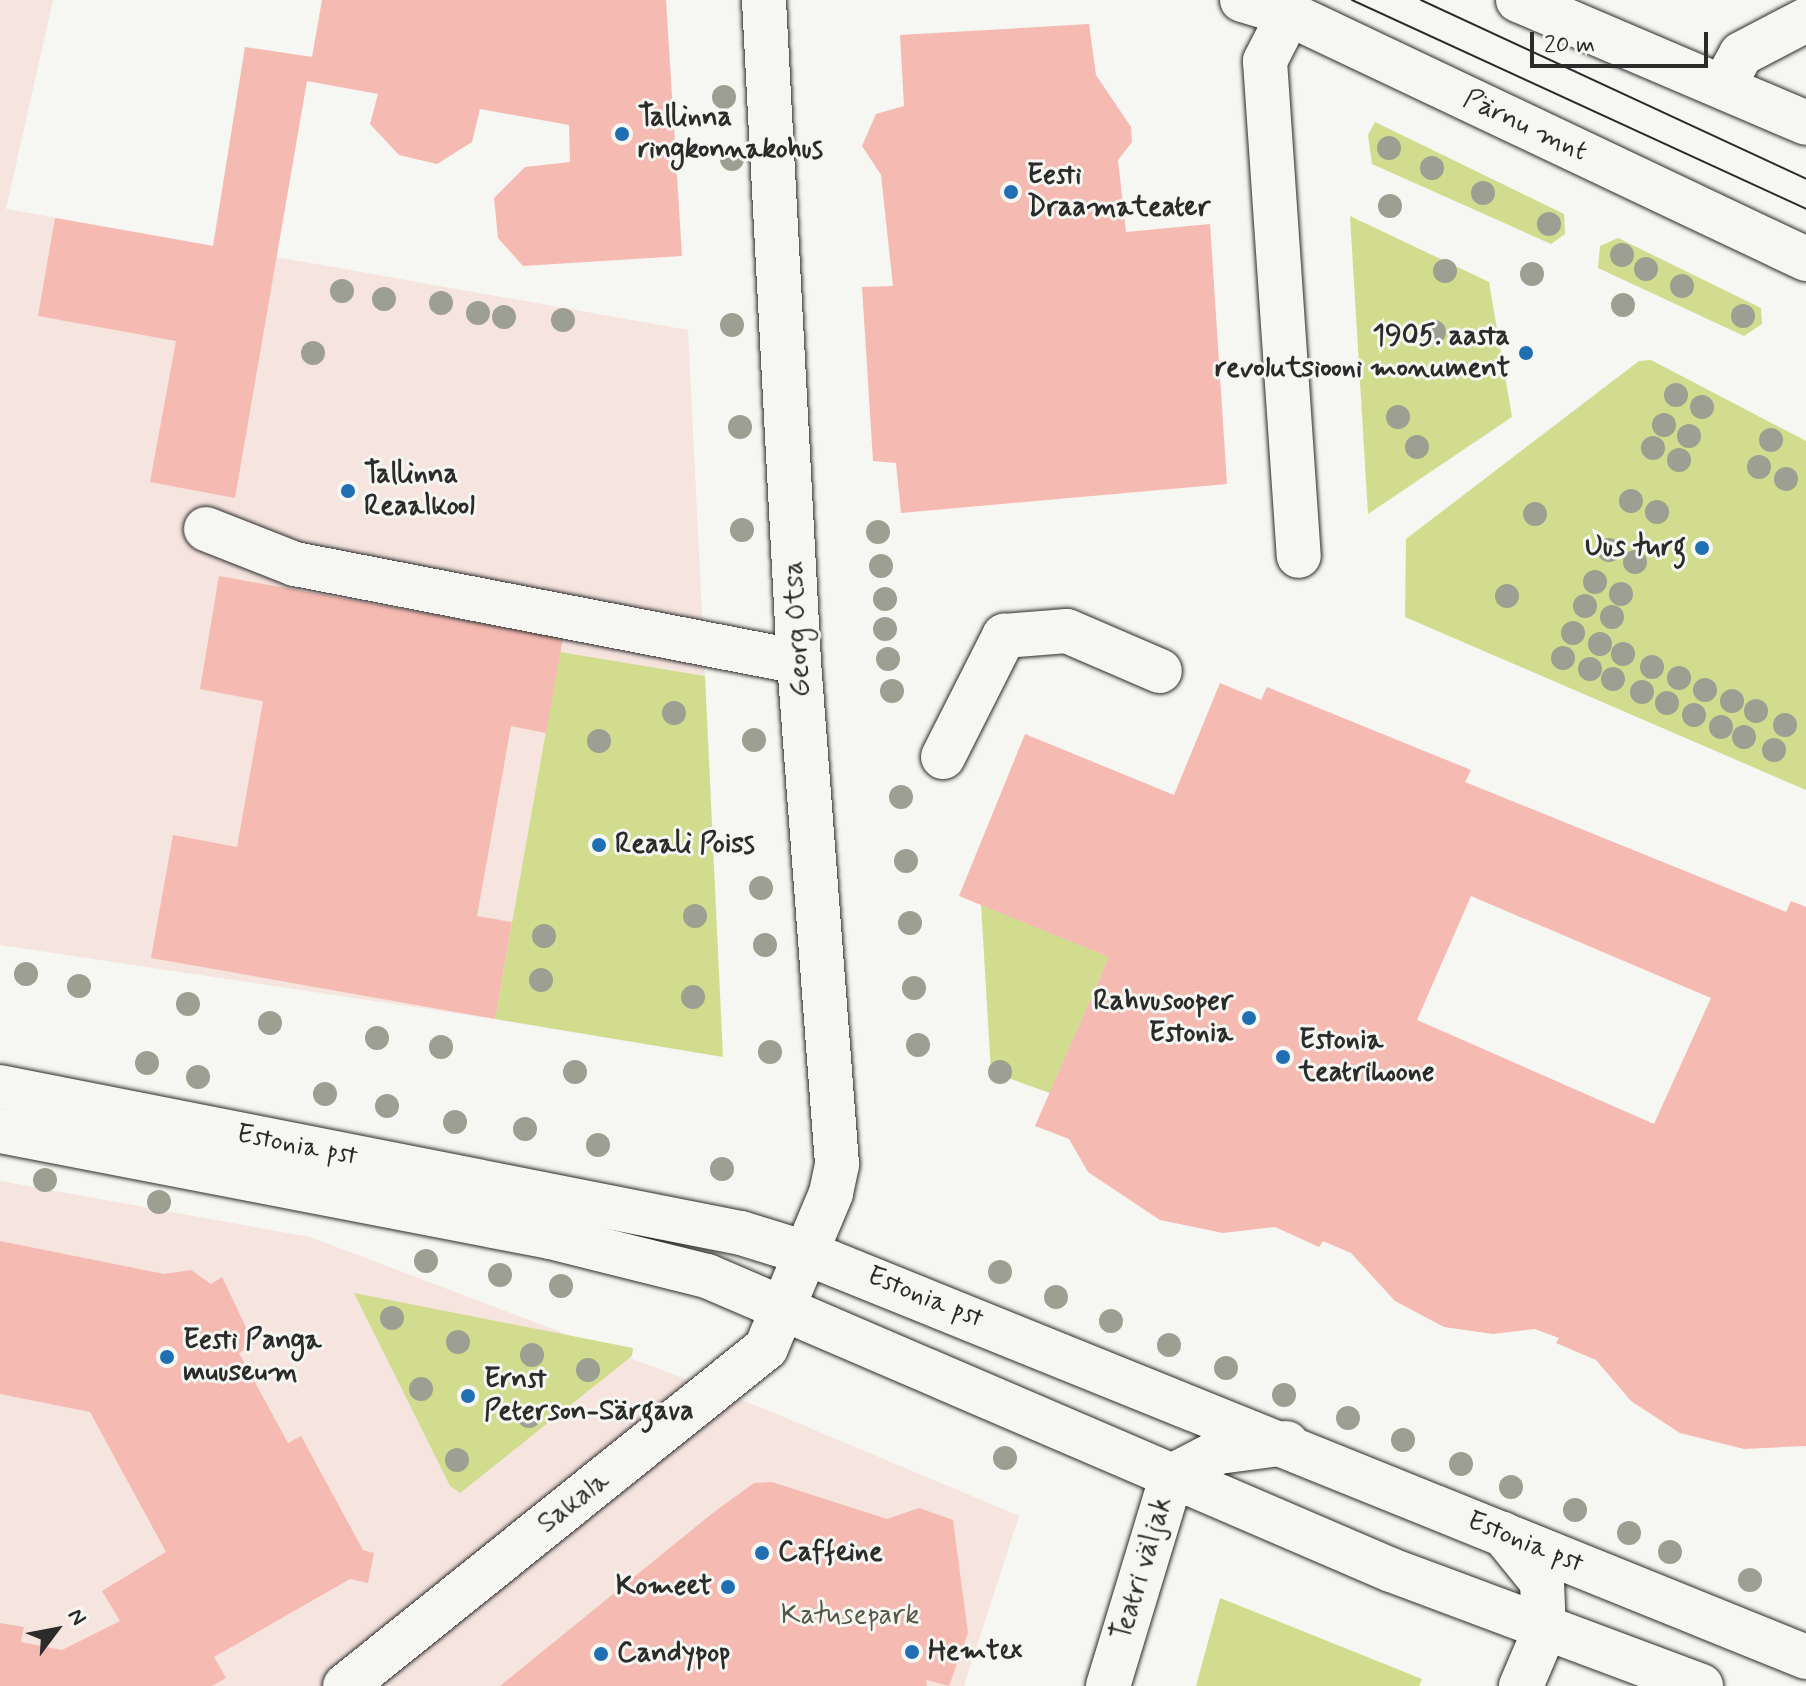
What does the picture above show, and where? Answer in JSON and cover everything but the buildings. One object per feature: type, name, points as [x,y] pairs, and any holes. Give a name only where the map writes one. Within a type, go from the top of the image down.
[{"type":"main road","name":"Georg Otsa","points":[[764,0],[799,662],[837,1164],[809,1254],[786,1305]]},
{"type":"main road","name":"Pärnu mnt","points":[[1242,0],[1289,14],[1806,259]]},
{"type":"main road","points":[[1518,0],[1724,85],[1806,123]]},
{"type":"main road","points":[[1289,14],[1265,61],[1299,556]]},
{"type":"main road","points":[[1724,85],[1741,54],[1806,20]]},
{"type":"main road","points":[[206,529],[295,564],[799,662]]},
{"type":"main road","points":[[943,757],[1004,636],[1067,631],[1160,671]]},
{"type":"main road","name":"Estonia pst","points":[[0,1087],[741,1233],[809,1254],[1286,1443],[1806,1657]]},
{"type":"main road","name":"Estonia pst","points":[[0,1131],[550,1237],[707,1276],[786,1305],[1172,1476],[1544,1632],[1701,1686]]},
{"type":"main road","name":"Sakala","points":[[345,1686],[766,1348],[786,1305]]},
{"type":"main road","name":"Teatri väljak","points":[[1108,1686],[1172,1476],[1218,1452],[1286,1443]]},
{"type":"main road","points":[[1503,1534],[1542,1582],[1544,1632],[1521,1686]]},
{"type":"shaded area","name":"Tallinna Reaalkool","points":[[0,0],[53,0],[6,209],[688,330],[705,676],[560,653],[495,1019],[0,945]]},
{"type":"shaded area","points":[[0,1181],[310,1237],[767,1410],[1019,1516],[964,1686],[0,1686]]},
{"type":"green space","points":[[1375,122],[1564,214],[1565,234],[1551,244],[1372,164],[1368,135]]},
{"type":"green space","points":[[1350,216],[1489,282],[1512,417],[1368,514]]},
{"type":"green space","points":[[1618,238],[1761,308],[1762,324],[1744,336],[1598,268],[1600,246]]},
{"type":"green space","name":"Uus turg","points":[[1651,360],[1806,441],[1806,790],[1405,617],[1406,539],[1639,361]]},
{"type":"green space","points":[[560,652],[705,676],[723,1057],[495,1019]]},
{"type":"green space","points":[[981,904],[1109,957],[1050,1093],[991,1072]]},
{"type":"green space","points":[[354,1293],[633,1348],[632,1356],[460,1493],[450,1486]]},
{"type":"green space","points":[[1220,1598],[1422,1679],[1419,1686],[1196,1686]]},
{"type":"tram line","points":[[1352,0],[1806,209]]},
{"type":"tram line","points":[[1421,0],[1806,179]]},
{"type":"place","name":"Tallinna ringkonnakohus","points":[[622,134]]},
{"type":"place","name":"Eesti Draamateater","points":[[1011,192]]},
{"type":"place","name":"1905. aasta revolutsiooni monument","points":[[1526,353]]},
{"type":"place","name":"Tallinna Reaalkool","points":[[348,491]]},
{"type":"place","name":"Uus turg","points":[[1702,548]]},
{"type":"place","name":"Reaali Poiss","points":[[599,845]]},
{"type":"place","name":"Rahvusooper Estonia","points":[[1249,1018]]},
{"type":"place","name":"Estonia teatrihoone","points":[[1283,1057]]},
{"type":"place","name":"Eesti Panga muuseum","points":[[167,1357]]},
{"type":"place","name":"Ernst Peterson-Särgava","points":[[468,1396]]},
{"type":"place","name":"Caffeine","points":[[762,1553]]},
{"type":"place","name":"Komeet","points":[[728,1587]]},
{"type":"place","name":"Hemtex","points":[[912,1652]]},
{"type":"place","name":"Candypop","points":[[601,1654]]},
{"type":"park label","name":"Katusepark","points":[[850,1616]]}]
